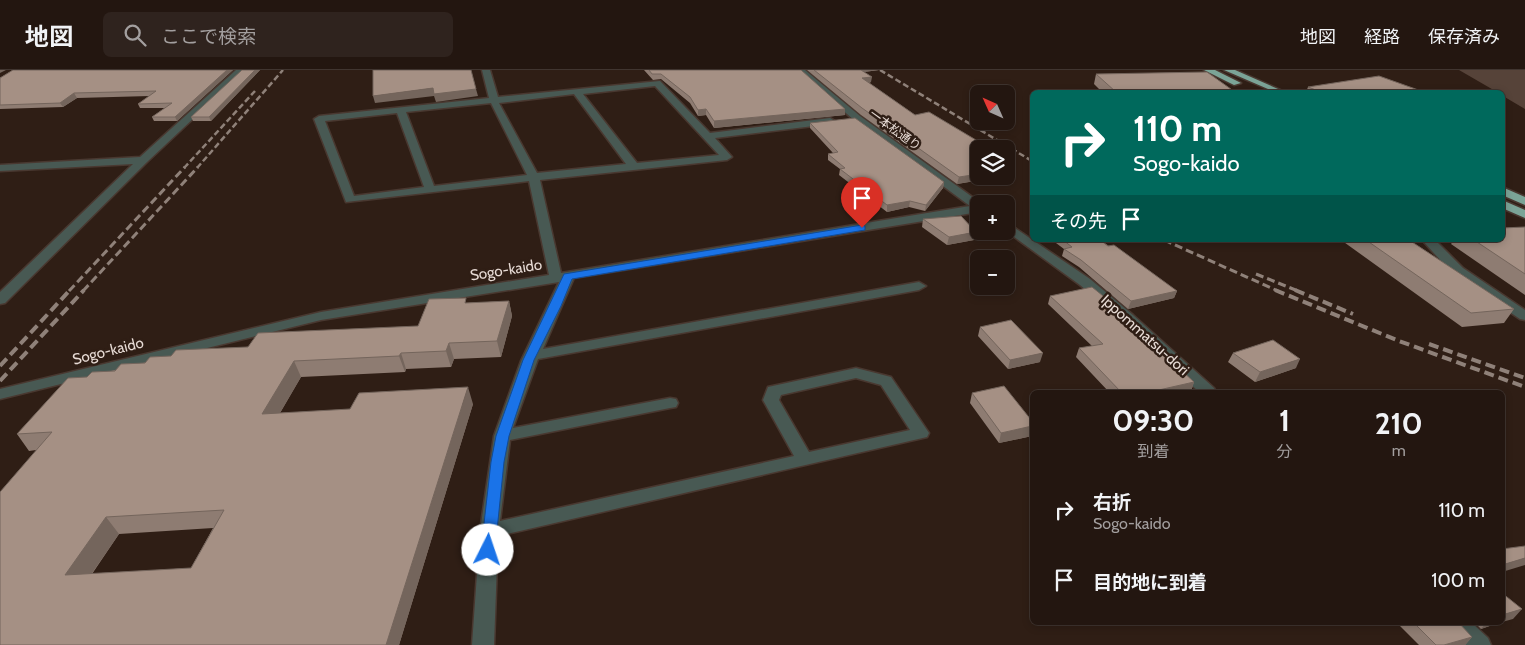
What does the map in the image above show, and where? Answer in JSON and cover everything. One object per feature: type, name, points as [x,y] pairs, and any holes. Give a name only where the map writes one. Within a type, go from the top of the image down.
[{"type":"highway","points":[[1208,70],[1254,90]]},
{"type":"highway","points":[[1228,70],[1276,90]]},
{"type":"highway","points":[[1505,192],[1525,202]]},
{"type":"highway","points":[[1505,204],[1525,214]]},
{"type":"street","points":[[0,300],[143,160],[241,70]]},
{"type":"street","points":[[484,645],[489,531],[502,436],[532,355],[556,306],[562,277],[534,177],[494,101],[486,70]]},
{"type":"street","name":"一本松通り","points":[[800,70],[847,119],[970,202]]},
{"type":"street","points":[[657,83],[727,157],[534,177],[350,200],[319,119],[401,110],[577,92],[657,83]]},
{"type":"street","points":[[577,92],[634,167]]},
{"type":"street","points":[[401,110],[430,190]]},
{"type":"street","points":[[708,136],[847,119]]},
{"type":"street","points":[[0,168],[143,160]]},
{"type":"street","name":"Sogo-kaido","points":[[0,394],[321,316],[970,209]]},
{"type":"street","name":"Ippommatsu-dori","points":[[1015,232],[1085,282],[1128,318],[1206,390]]},
{"type":"street","points":[[1430,242],[1458,271],[1525,316]]},
{"type":"street","points":[[532,355],[919,286]]},
{"type":"street","points":[[489,531],[921,433],[886,381],[856,373],[774,391],[770,400],[804,459]]},
{"type":"street","points":[[502,436],[670,403]]},
{"type":"street","points":[[1459,625],[1480,645]]},
{"type":"shaded area","points":[[1459,70],[1525,70],[1525,109],[1505,97],[1505,90],[1494,90]]},
{"type":"building","points":[[13,70],[227,70],[175,117],[152,117],[172,103],[138,104],[156,91],[74,93],[60,103],[0,105],[0,78]]},
{"type":"building","points":[[242,70],[255,70],[209,117],[191,117]]},
{"type":"building","points":[[373,70],[471,70],[476,89],[434,94],[433,88],[373,96]]},
{"type":"building","points":[[649,70],[801,70],[845,109],[714,121],[706,109],[698,110],[690,97],[661,74],[652,74]]},
{"type":"building","points":[[814,70],[861,70],[872,77],[862,78],[915,115],[929,112],[976,140],[970,140],[970,175],[959,177],[862,108]]},
{"type":"building","points":[[1207,72],[1232,90],[1114,90],[1096,74]]},
{"type":"building","points":[[1379,76],[1418,90],[1316,90],[1308,87]]},
{"type":"building","points":[[855,118],[944,182],[926,205],[910,201],[887,205],[840,169],[845,168],[828,154],[838,152],[810,123]]},
{"type":"building","points":[[961,216],[970,226],[970,233],[949,237],[923,219]]},
{"type":"building","points":[[1525,227],[1525,274],[1477,242],[1505,242],[1505,228]]},
{"type":"building","points":[[1066,242],[1103,242],[1108,246],[1114,245],[1177,291],[1131,301],[1081,260],[1064,249],[1072,247]]},
{"type":"building","points":[[1369,242],[1412,242],[1514,309],[1471,313]]},
{"type":"building","points":[[1092,287],[1113,304],[1106,306],[1149,340],[1194,382],[1159,390],[1119,390],[1079,348],[1103,344],[1050,296]]},
{"type":"building","points":[[466,298],[465,303],[509,301],[497,341],[449,343],[446,351],[401,353],[399,356],[294,361],[262,414],[350,409],[359,393],[468,387],[386,645],[0,645],[0,492],[52,432],[17,434],[68,378],[87,377],[92,372],[115,371],[121,364],[145,363],[150,357],[171,356],[176,350],[248,347],[258,333],[418,326],[429,299]],"holes":[[[224,510],[191,568],[65,575],[106,517]]]},
{"type":"building","points":[[1011,320],[1043,353],[1010,360],[980,327]]},
{"type":"building","points":[[1273,340],[1300,359],[1260,372],[1233,353]]},
{"type":"building","points":[[1004,386],[1030,418],[1030,426],[1001,433],[972,393]]},
{"type":"building","points":[[1525,546],[1525,558],[1505,564],[1505,549]]},
{"type":"building","points":[[1505,595],[1522,609],[1505,614]]},
{"type":"building","points":[[1416,625],[1461,625],[1472,637],[1444,645],[1436,645]]},
{"type":"railway","points":[[197,168],[283,70]]},
{"type":"railway","points":[[880,70],[1030,160]]},
{"type":"railway","points":[[184,168],[255,91]]},
{"type":"railway","points":[[69,291],[185,167]]},
{"type":"railway","points":[[83,291],[198,167]]},
{"type":"railway","points":[[1168,242],[1278,291]]},
{"type":"railway","points":[[1256,274],[1298,291]]},
{"type":"railway","points":[[0,366],[70,290]]},
{"type":"railway","points":[[0,381],[84,290]]},
{"type":"railway","points":[[1275,290],[1399,341],[1525,387]]},
{"type":"railway","points":[[1295,290],[1353,314]]},
{"type":"railway","points":[[1429,344],[1525,378]]},
{"type":"route","points":[[488,550],[497,462],[502,436],[529,360],[556,306],[568,276],[862,228]]}]
